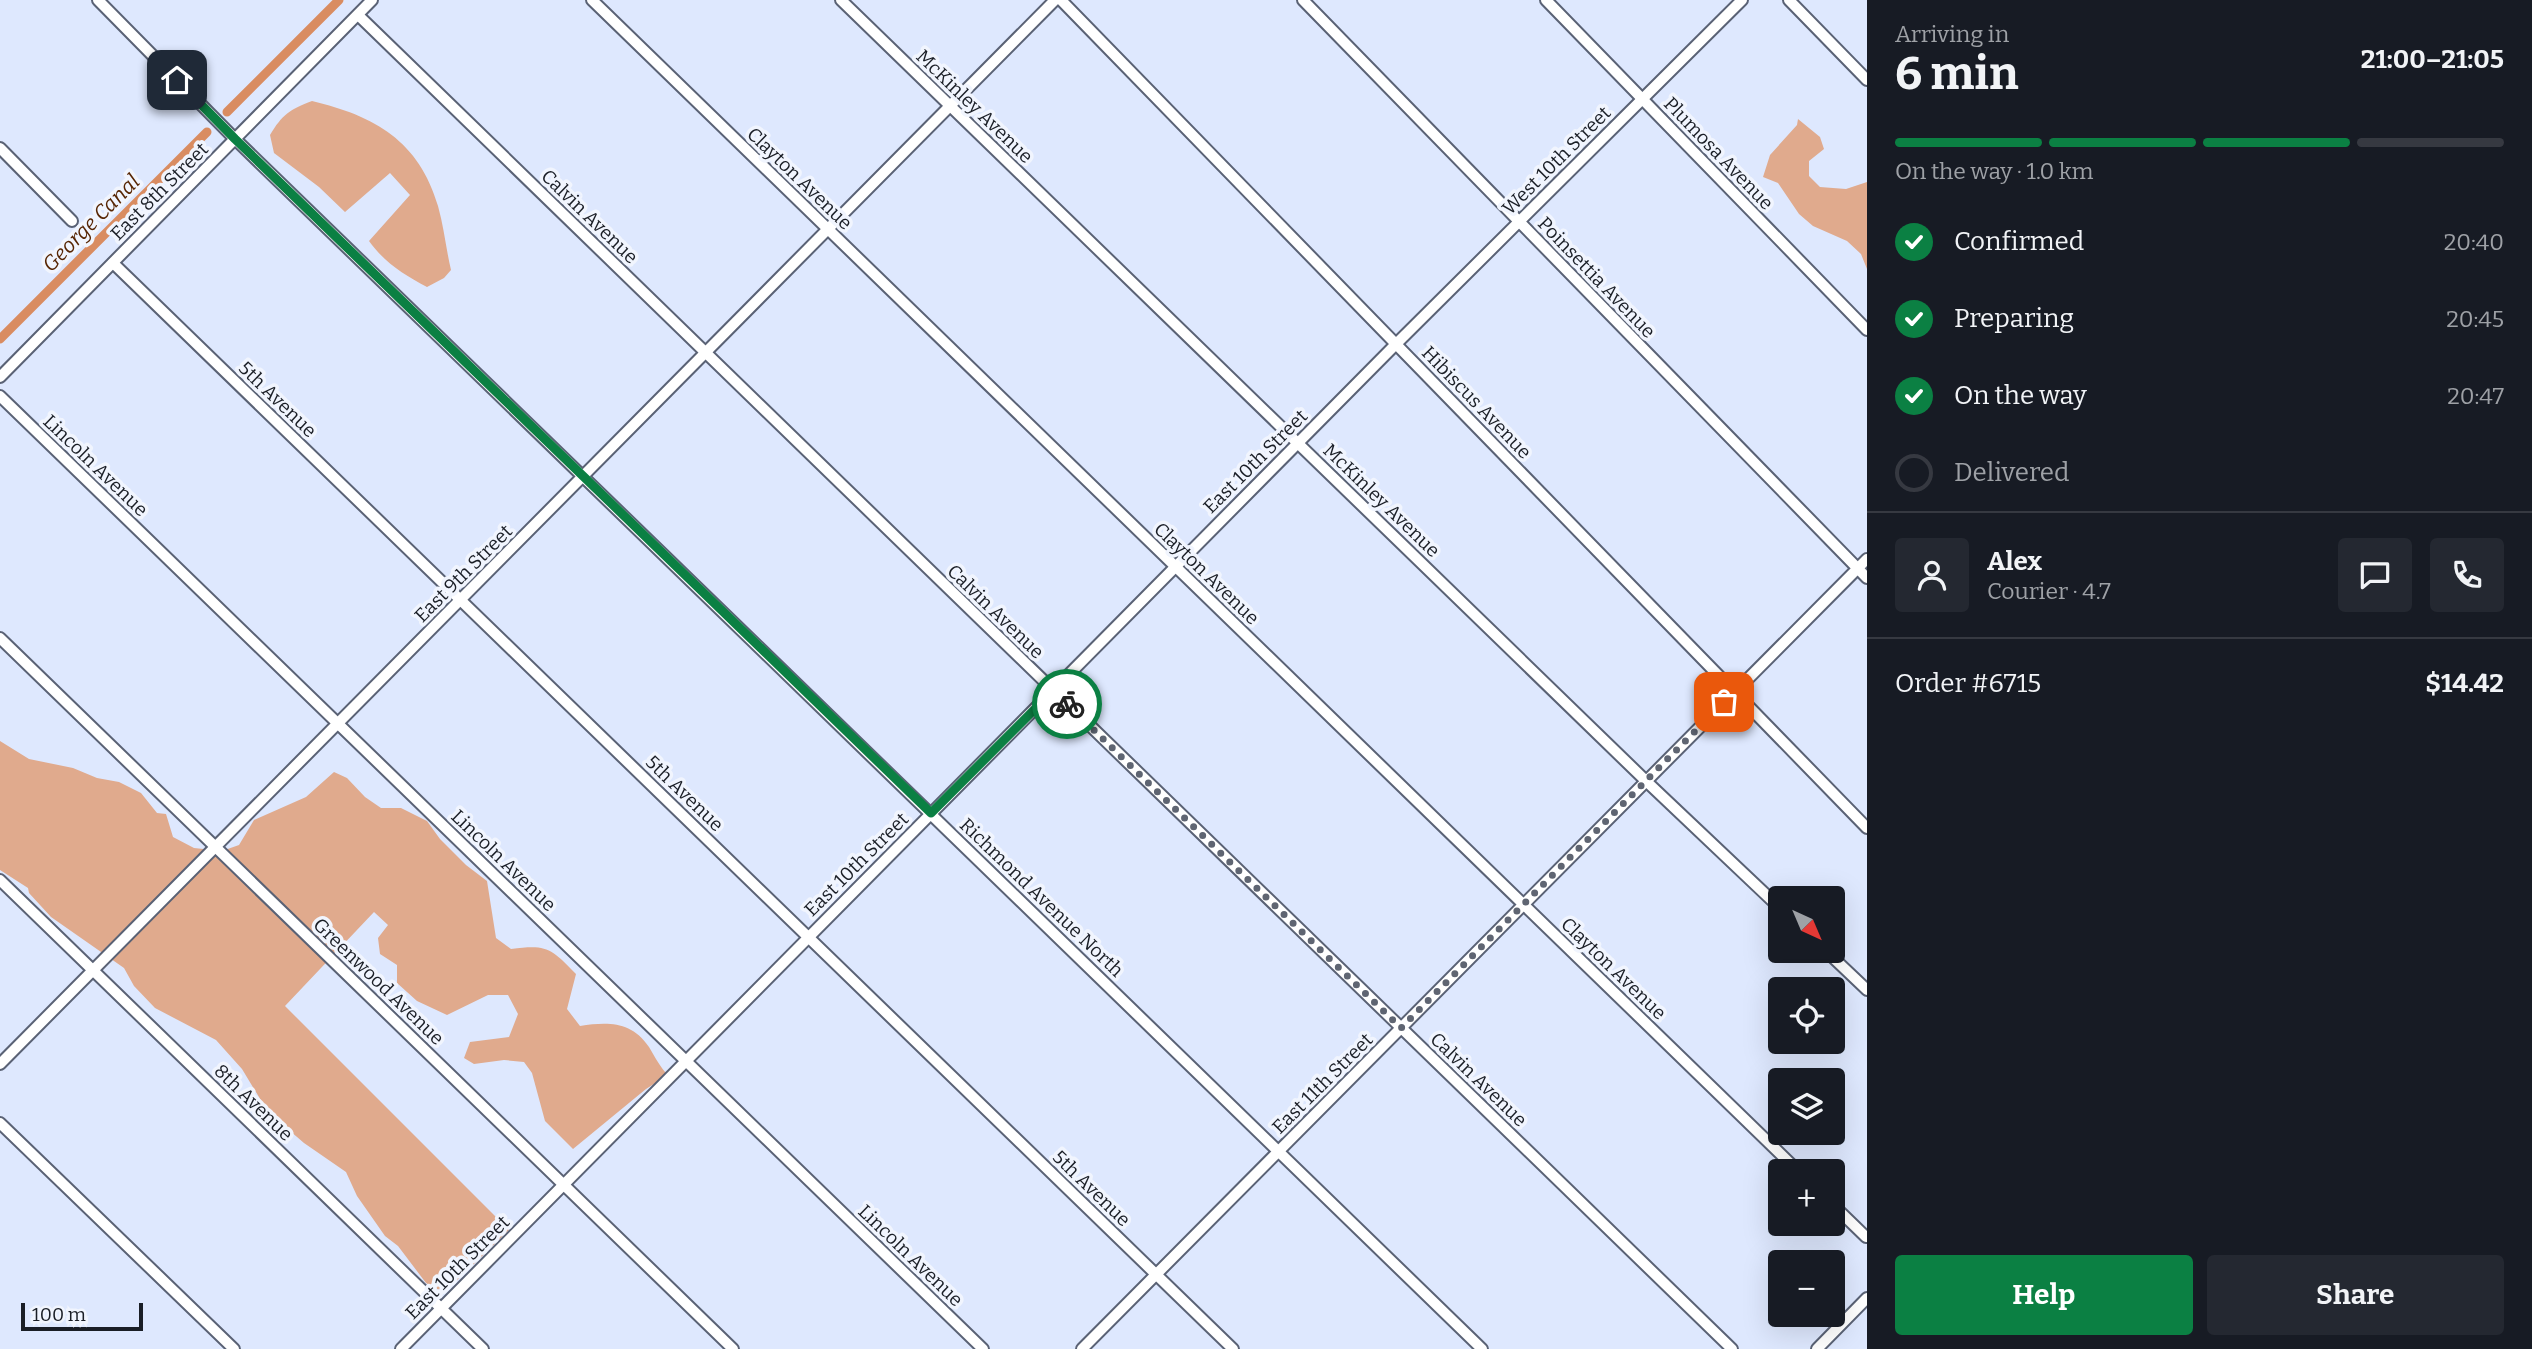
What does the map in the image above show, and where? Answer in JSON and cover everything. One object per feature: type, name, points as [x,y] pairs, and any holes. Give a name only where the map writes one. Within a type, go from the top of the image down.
[{"type":"street","name":"Richmond Avenue North","points":[[99,0],[235,139],[1482,1349]]},
{"type":"street","name":"East 8th Street","points":[[0,377],[372,0]]},
{"type":"street","name":"Clayton Avenue","points":[[592,0],[1786,1159]]},
{"type":"street","name":"McKinley Avenue","points":[[841,0],[1768,897]]},
{"type":"street","name":"East 9th Street","points":[[0,1064],[1055,0]]},
{"type":"street","name":"Hibiscus Avenue","points":[[1061,0],[1867,828]]},
{"type":"street","name":"Poinsettia Avenue","points":[[1303,0],[1867,578]]},
{"type":"street","name":"Plumosa Avenue","points":[[1546,0],[1867,330]]},
{"type":"street","name":"West 10th Street","points":[[1396,344],[1742,0]]},
{"type":"street","points":[[1789,0],[1867,80]]},
{"type":"street","name":"Calvin Avenue","points":[[358,15],[1732,1349]]},
{"type":"street","points":[[0,148],[72,221]]},
{"type":"street","name":"5th Avenue","points":[[113,263],[1233,1349]]},
{"type":"street","name":"East 10th Street","points":[[401,1349],[1396,344]]},
{"type":"street","name":"Lincoln Avenue","points":[[0,396],[983,1349]]},
{"type":"street","name":"East 11th Street","points":[[1082,1349],[1867,559]]},
{"type":"street","name":"Greenwood Avenue","points":[[0,638],[733,1349]]},
{"type":"street","name":"8th Avenue","points":[[0,880],[483,1349]]},
{"type":"street","points":[[1839,963],[1867,990]]},
{"type":"street","points":[[0,1123],[234,1349]]},
{"type":"street","points":[[1845,1217],[1866,1237]]},
{"type":"street","points":[[1817,1349],[1867,1298]]},
{"type":"shaded area","points":[[312,101],[335,107],[375,124],[406,148],[419,164],[430,183],[442,222],[451,270],[444,278],[427,287],[395,267],[369,241],[410,195],[390,173],[345,212],[319,187],[274,153],[270,135],[279,122],[287,113]]},
{"type":"shaded area","points":[[1798,119],[1820,137],[1824,149],[1809,161],[1809,176],[1820,187],[1846,189],[1867,182],[1867,269],[1861,254],[1847,241],[1813,226],[1799,214],[1778,183],[1763,177],[1770,155],[1797,125]]},
{"type":"shaded area","points":[[0,741],[29,759],[73,768],[97,778],[119,782],[141,793],[157,813],[166,814],[173,837],[194,848],[222,851],[239,845],[254,820],[306,797],[334,772],[347,778],[365,797],[381,808],[401,808],[427,821],[440,839],[466,865],[487,881],[496,938],[511,949],[533,947],[548,950],[576,974],[567,1009],[580,1026],[609,1024],[635,1032],[668,1075],[646,1089],[573,1149],[545,1121],[532,1073],[524,1062],[504,1060],[474,1064],[464,1058],[470,1042],[509,1037],[518,1014],[508,995],[488,995],[447,1015],[417,1001],[397,983],[397,965],[380,954],[378,938],[388,925],[374,912],[285,1006],[509,1230],[446,1291],[437,1289],[426,1283],[398,1246],[385,1236],[357,1196],[346,1172],[304,1143],[268,1112],[242,1069],[216,1040],[155,1008],[134,986],[124,968],[51,917],[29,893],[28,888],[0,870]]},
{"type":"waterway","name":"George Canal","points":[[227,112],[339,0]]},
{"type":"waterway","name":"George Canal","points":[[0,339],[207,132]]},
{"type":"way so far","points":[[1067,704],[1401,1028],[1724,702]]},
{"type":"route","points":[[177,80],[931,813],[1053,691],[1067,704]]}]
